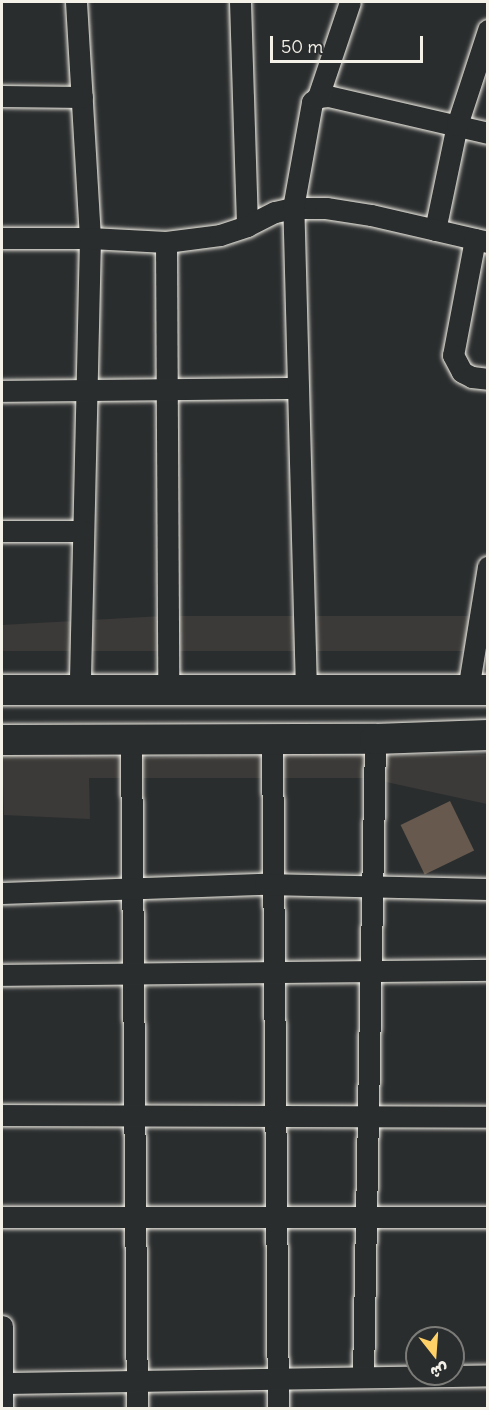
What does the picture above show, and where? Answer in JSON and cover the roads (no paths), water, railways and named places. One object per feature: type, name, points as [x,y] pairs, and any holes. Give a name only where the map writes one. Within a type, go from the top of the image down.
[{"type":"main road","points":[[2,690],[478,690]]},
{"type":"main road","points":[[2,740],[272,738],[375,740],[488,735]]},
{"type":"street","points":[[76,2],[90,238],[80,691]]},
{"type":"street","points":[[240,2],[247,226]]},
{"type":"street","points":[[306,691],[293,208],[312,102],[318,97],[350,2]]},
{"type":"street","points":[[435,230],[457,125],[488,30]]},
{"type":"street","points":[[2,96],[81,97]]},
{"type":"street","points":[[318,97],[328,96],[488,133]]},
{"type":"street","points":[[2,238],[90,238],[166,242],[220,235],[247,226],[276,212],[293,208],[326,208],[481,241],[453,355],[462,372],[472,377],[488,379]]},
{"type":"street","points":[[166,242],[168,690]]},
{"type":"street","points":[[2,391],[298,388]]},
{"type":"street","points":[[2,531],[83,531]]},
{"type":"street","points":[[478,690],[488,567]]},
{"type":"street","points":[[272,738],[278,1408]]},
{"type":"street","points":[[131,740],[136,1408]]},
{"type":"street","points":[[363,1377],[375,740]]},
{"type":"street","points":[[2,893],[133,887],[274,885],[488,889]]},
{"type":"street","points":[[2,975],[488,970]]},
{"type":"street","points":[[2,1115],[488,1117]]},
{"type":"street","points":[[2,1217],[488,1216]]},
{"type":"street","points":[[2,1326],[2,1408]]},
{"type":"street","points":[[2,1383],[488,1375]]}]
